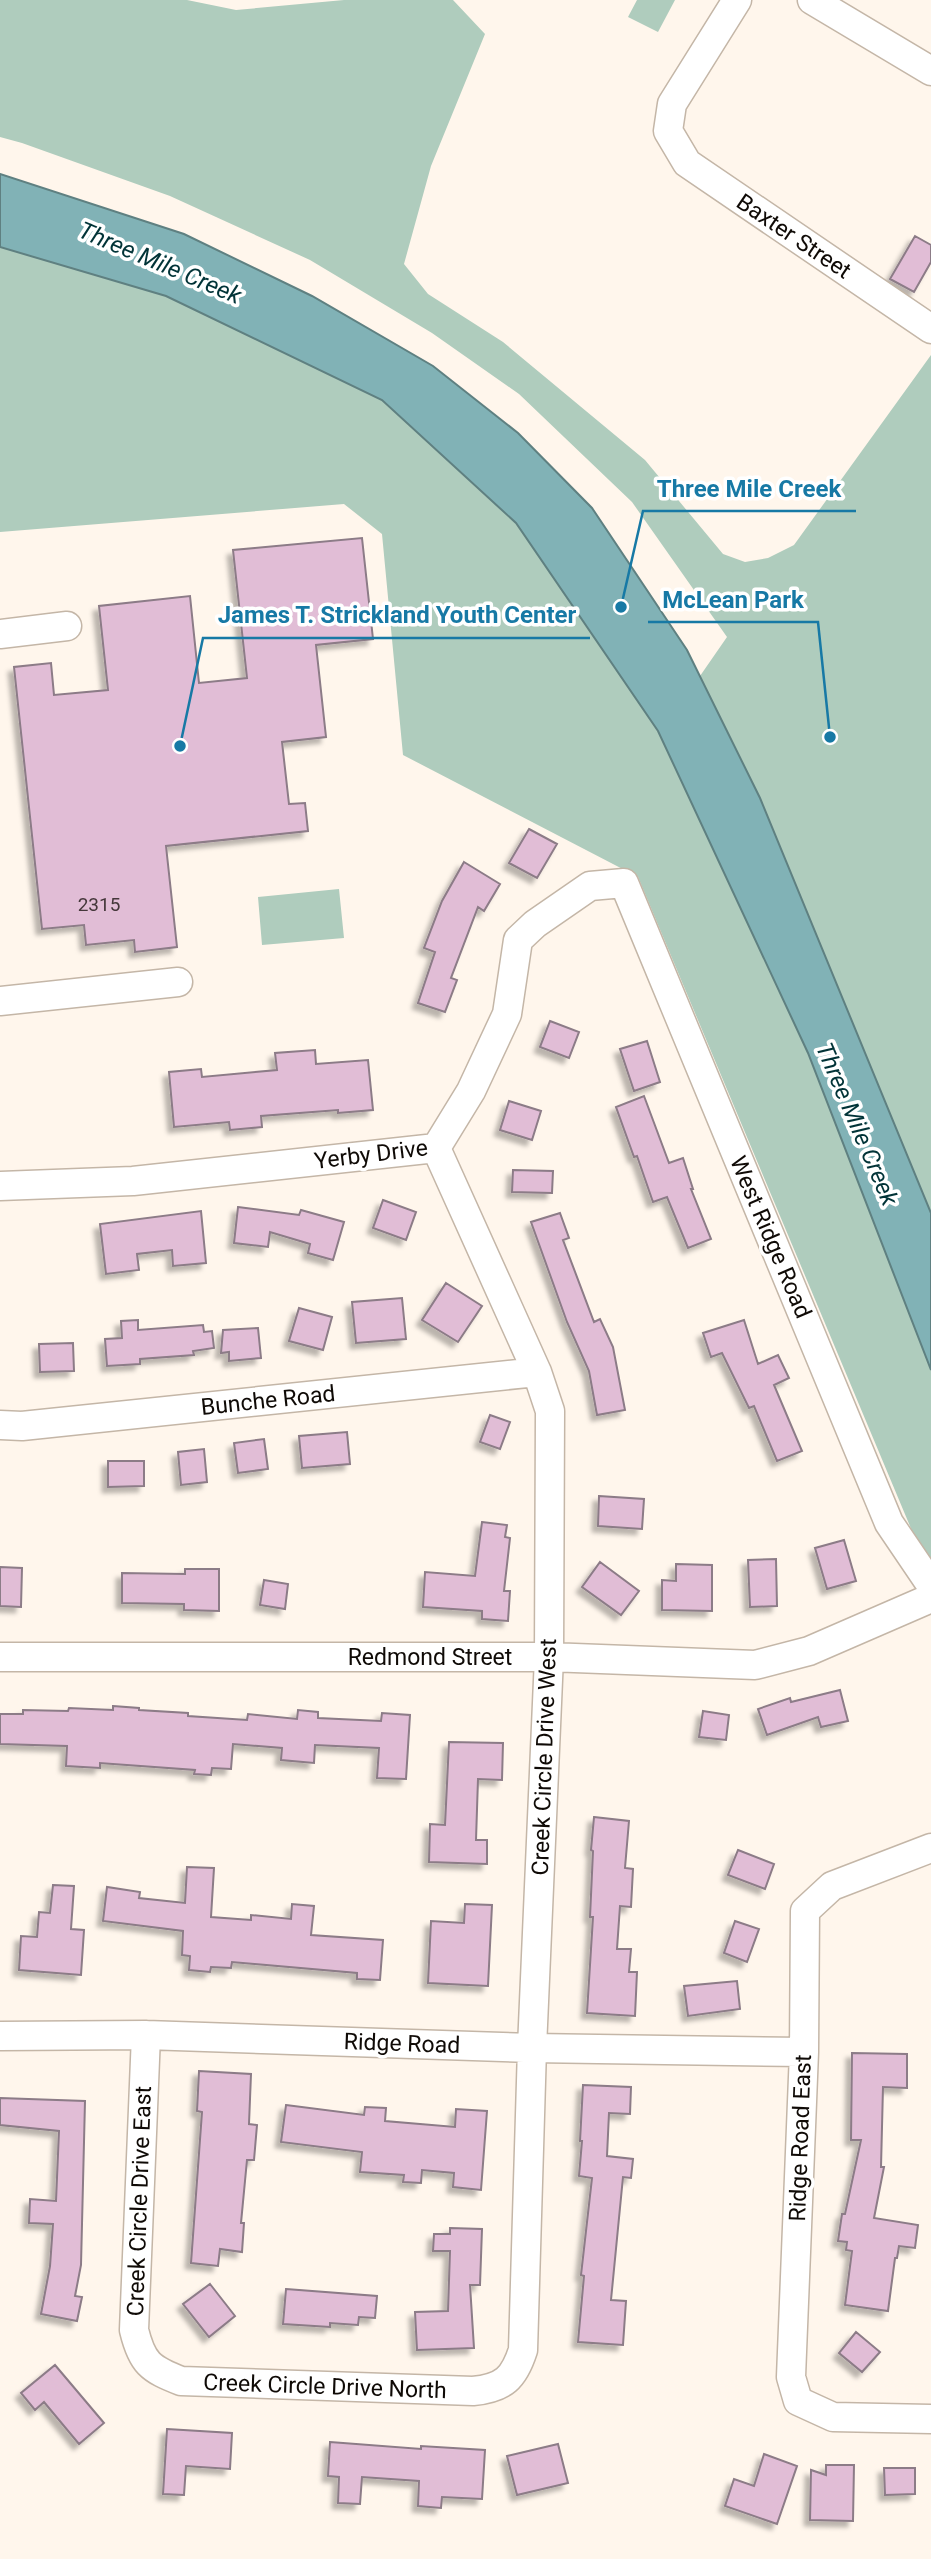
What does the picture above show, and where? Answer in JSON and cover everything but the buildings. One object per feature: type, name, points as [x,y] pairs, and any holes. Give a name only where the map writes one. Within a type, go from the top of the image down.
[{"type":"street","name":"Baxter Street","points":[[737,0],[672,104],[668,131],[687,163],[931,329]]},
{"type":"street","points":[[812,0],[931,71]]},
{"type":"street","points":[[0,634],[68,626]]},
{"type":"street","name":"Yerby Drive","points":[[0,1186],[132,1181],[436,1148],[471,1090],[507,1014],[518,940],[535,924],[590,886],[624,883]]},
{"type":"street","name":"West Ridge Road","points":[[624,883],[889,1523],[931,1585]]},
{"type":"street","points":[[0,1001],[178,982]]},
{"type":"street","name":"Creek Circle Drive West","points":[[436,1148],[537,1371],[550,1411],[549,1657],[532,2048],[523,2350],[516,2371],[503,2382]]},
{"type":"street","name":"Bunche Road","points":[[0,1425],[22,1426],[537,1371]]},
{"type":"street","name":"Redmond Street","points":[[0,1657],[549,1657],[755,1665],[808,1651],[931,1598]]},
{"type":"street","name":"Ridge Road East","points":[[931,1848],[832,1886],[805,1911],[804,2052],[791,2377],[798,2401],[833,2417],[931,2419]]},
{"type":"street","name":"Ridge Road","points":[[0,2036],[146,2035],[532,2048],[804,2052]]},
{"type":"street","name":"Creek Circle Drive East","points":[[146,2035],[134,2330],[139,2352],[149,2363]]},
{"type":"street","name":"Creek Circle Drive North","points":[[149,2363],[162,2373],[181,2381],[473,2392],[490,2390],[503,2382]]},
{"type":"green space","points":[[0,0],[187,0],[236,10],[344,0],[453,0],[485,34],[431,166],[404,264],[428,294],[503,342],[645,460],[723,554],[745,562],[768,558],[794,545],[931,355],[931,1213],[760,798],[700,676],[727,637],[632,502],[519,394],[432,333],[310,260],[170,196],[0,137]]},
{"type":"green space","points":[[637,0],[675,0],[658,32],[628,17]]},
{"type":"green space","points":[[0,247],[166,296],[382,400],[516,523],[658,731],[808,1053],[931,1370],[931,1572],[638,877],[403,755],[382,534],[344,504],[0,532]]},
{"type":"green space","points":[[339,889],[344,938],[262,945],[258,897]]},
{"type":"water","points":[[0,174],[184,234],[312,296],[433,366],[518,433],[592,508],[687,650],[760,798],[931,1213],[931,1370],[808,1053],[658,731],[516,523],[382,400],[166,296],[0,247]]},
{"type":"place","name":"Three Mile Creek","points":[[621,607]]},
{"type":"place","name":"McLean Park","points":[[830,737]]},
{"type":"place","name":"James T. Strickland Youth Center","points":[[180,746]]}]
